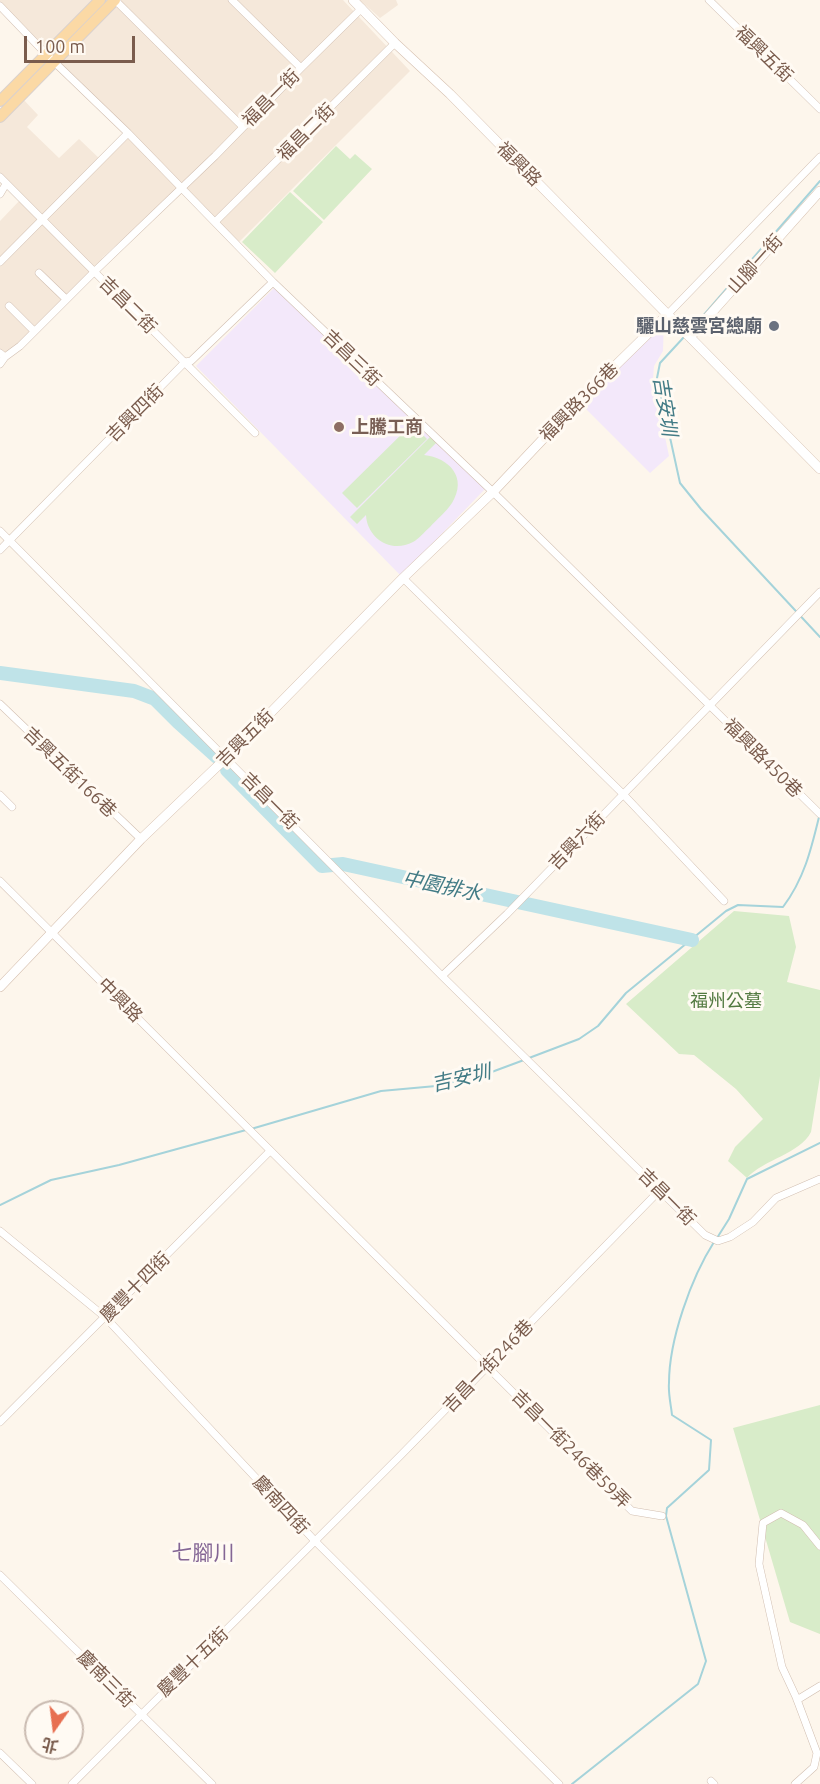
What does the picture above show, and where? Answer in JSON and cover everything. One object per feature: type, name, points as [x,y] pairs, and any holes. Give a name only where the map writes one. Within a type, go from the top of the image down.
[{"type":"main road","points":[[0,117],[100,0]]},
{"type":"main road","points":[[0,101],[51,59],[115,0]]},
{"type":"street","points":[[115,0],[242,126]]},
{"type":"street","points":[[232,0],[301,68]]},
{"type":"street","name":"福興路","points":[[353,0],[450,94],[820,469]]},
{"type":"street","name":"福興五街","points":[[709,0],[820,109]]},
{"type":"street","name":"吉昌三街","points":[[0,6],[216,221],[273,282],[710,704]]},
{"type":"street","name":"福昌一街","points":[[2,355],[20,346],[362,9]]},
{"type":"street","name":"福昌二街","points":[[216,221],[395,43]]},
{"type":"street","points":[[0,262],[128,133]]},
{"type":"street","points":[[667,315],[820,157]]},
{"type":"street","name":"吉昌二街","points":[[0,177],[255,433]]},
{"type":"street","points":[[0,195],[6,183]]},
{"type":"street","name":"山腳一街","points":[[687,334],[820,190]]},
{"type":"street","points":[[39,273],[66,299]]},
{"type":"street","name":"吉興四街","points":[[0,550],[185,362],[191,361],[273,282]]},
{"type":"street","points":[[9,306],[34,332]]},
{"type":"street","name":"福興路366巷","points":[[493,492],[578,402],[667,315]]},
{"type":"street","points":[[0,364],[2,355]]},
{"type":"street","name":"吉興五街","points":[[0,987],[141,839],[226,758],[403,578],[493,492]]},
{"type":"street","name":"吉昌一街","points":[[0,531],[513,1047],[705,1235],[718,1241],[730,1237],[753,1222],[776,1198],[820,1179]]},
{"type":"street","points":[[403,578],[622,794],[724,901]]},
{"type":"street","name":"吉興六街","points":[[442,976],[507,914],[820,592]]},
{"type":"street","name":"吉興五街166巷","points":[[0,704],[141,839]]},
{"type":"street","name":"福興路450巷","points":[[710,704],[818,813]]},
{"type":"street","points":[[0,795],[12,807]]},
{"type":"street","name":"中興路","points":[[0,881],[270,1151]]},
{"type":"street","points":[[270,1151],[488,1365]]},
{"type":"street","name":"慶豐十四街","points":[[0,1422],[270,1151]]},
{"type":"street","name":"吉昌一街246巷","points":[[315,1541],[660,1190]]},
{"type":"street","name":"慶南四街","points":[[0,1231],[105,1317],[315,1541],[559,1784]]},
{"type":"street","name":"吉昌一街246巷59弄","points":[[488,1365],[632,1511],[662,1516]]},
{"type":"street","points":[[795,1784],[814,1767],[817,1754],[782,1667],[759,1564],[763,1523],[782,1512],[803,1525],[820,1546]]},
{"type":"street","name":"慶豐十五街","points":[[72,1784],[315,1541]]},
{"type":"street","name":"慶南三街","points":[[0,1575],[212,1784]]},
{"type":"street","points":[[797,1700],[820,1686]]},
{"type":"street","points":[[0,1753],[32,1784]]},
{"type":"shaded area","points":[[0,0],[343,0],[410,71],[237,244],[180,188],[103,257],[95,271],[0,362],[0,221],[21,199],[0,177],[0,121],[22,98],[38,115],[27,127],[59,158],[79,139],[102,161],[128,133],[0,6]]},
{"type":"shaded area","points":[[360,0],[396,0],[398,5],[380,18]]},
{"type":"shaded area","name":"上騰工商","points":[[278,284],[486,488],[401,576],[196,366]]},
{"type":"shaded area","points":[[664,319],[663,351],[654,366],[653,379],[669,456],[650,473],[582,405]]},
{"type":"green space","points":[[336,146],[350,159],[355,154],[372,169],[324,220],[293,191]]},
{"type":"green space","points":[[290,192],[323,222],[275,273],[242,242]]},
{"type":"green space","points":[[412,424],[427,439],[357,508],[342,493]]},
{"type":"green space","points":[[431,436],[437,442],[424,455],[441,460],[453,470],[458,485],[456,494],[447,509],[417,539],[405,545],[389,545],[382,542],[371,531],[366,515],[357,524],[350,517]]},
{"type":"green space","name":"福州公墓","points":[[734,911],[789,916],[796,947],[787,982],[820,990],[820,1076],[811,1132],[799,1146],[754,1171],[747,1178],[728,1161],[735,1147],[763,1119],[736,1089],[694,1055],[679,1054],[626,1004]]},
{"type":"green space","points":[[820,1405],[820,1634],[790,1622],[733,1428]]},
{"type":"waterway","name":"吉安圳","points":[[702,317],[820,181]]},
{"type":"waterway","name":"吉安圳","points":[[684,337],[660,363],[657,378],[680,483],[701,509],[820,637]]},
{"type":"waterway","name":"中園排水","points":[[0,673],[134,691],[155,699],[217,757]]},
{"type":"waterway","name":"中園排水","points":[[227,770],[322,866],[343,864],[692,940]]},
{"type":"waterway","name":"吉安圳","points":[[529,1058],[579,1039],[598,1026],[626,993],[726,911],[738,905],[783,907],[802,875],[819,817]]},
{"type":"waterway","name":"吉安圳","points":[[251,1129],[381,1091],[436,1086],[489,1073],[524,1060]]},
{"type":"waterway","name":"吉安圳","points":[[0,1205],[51,1180],[119,1165],[246,1130]]},
{"type":"waterway","points":[[717,1238],[729,1219],[747,1179],[820,1143]]},
{"type":"waterway","points":[[572,1784],[698,1684],[706,1661],[666,1516],[667,1508],[709,1470],[711,1440],[672,1415],[669,1387],[670,1366],[677,1329],[697,1273],[714,1242]]},
{"type":"place","name":"驪山慈雲宮總廟","points":[[774,326]]},
{"type":"place","name":"上騰工商","points":[[339,427]]},
{"type":"district","name":"七腳川","points":[[203,1553]]}]
